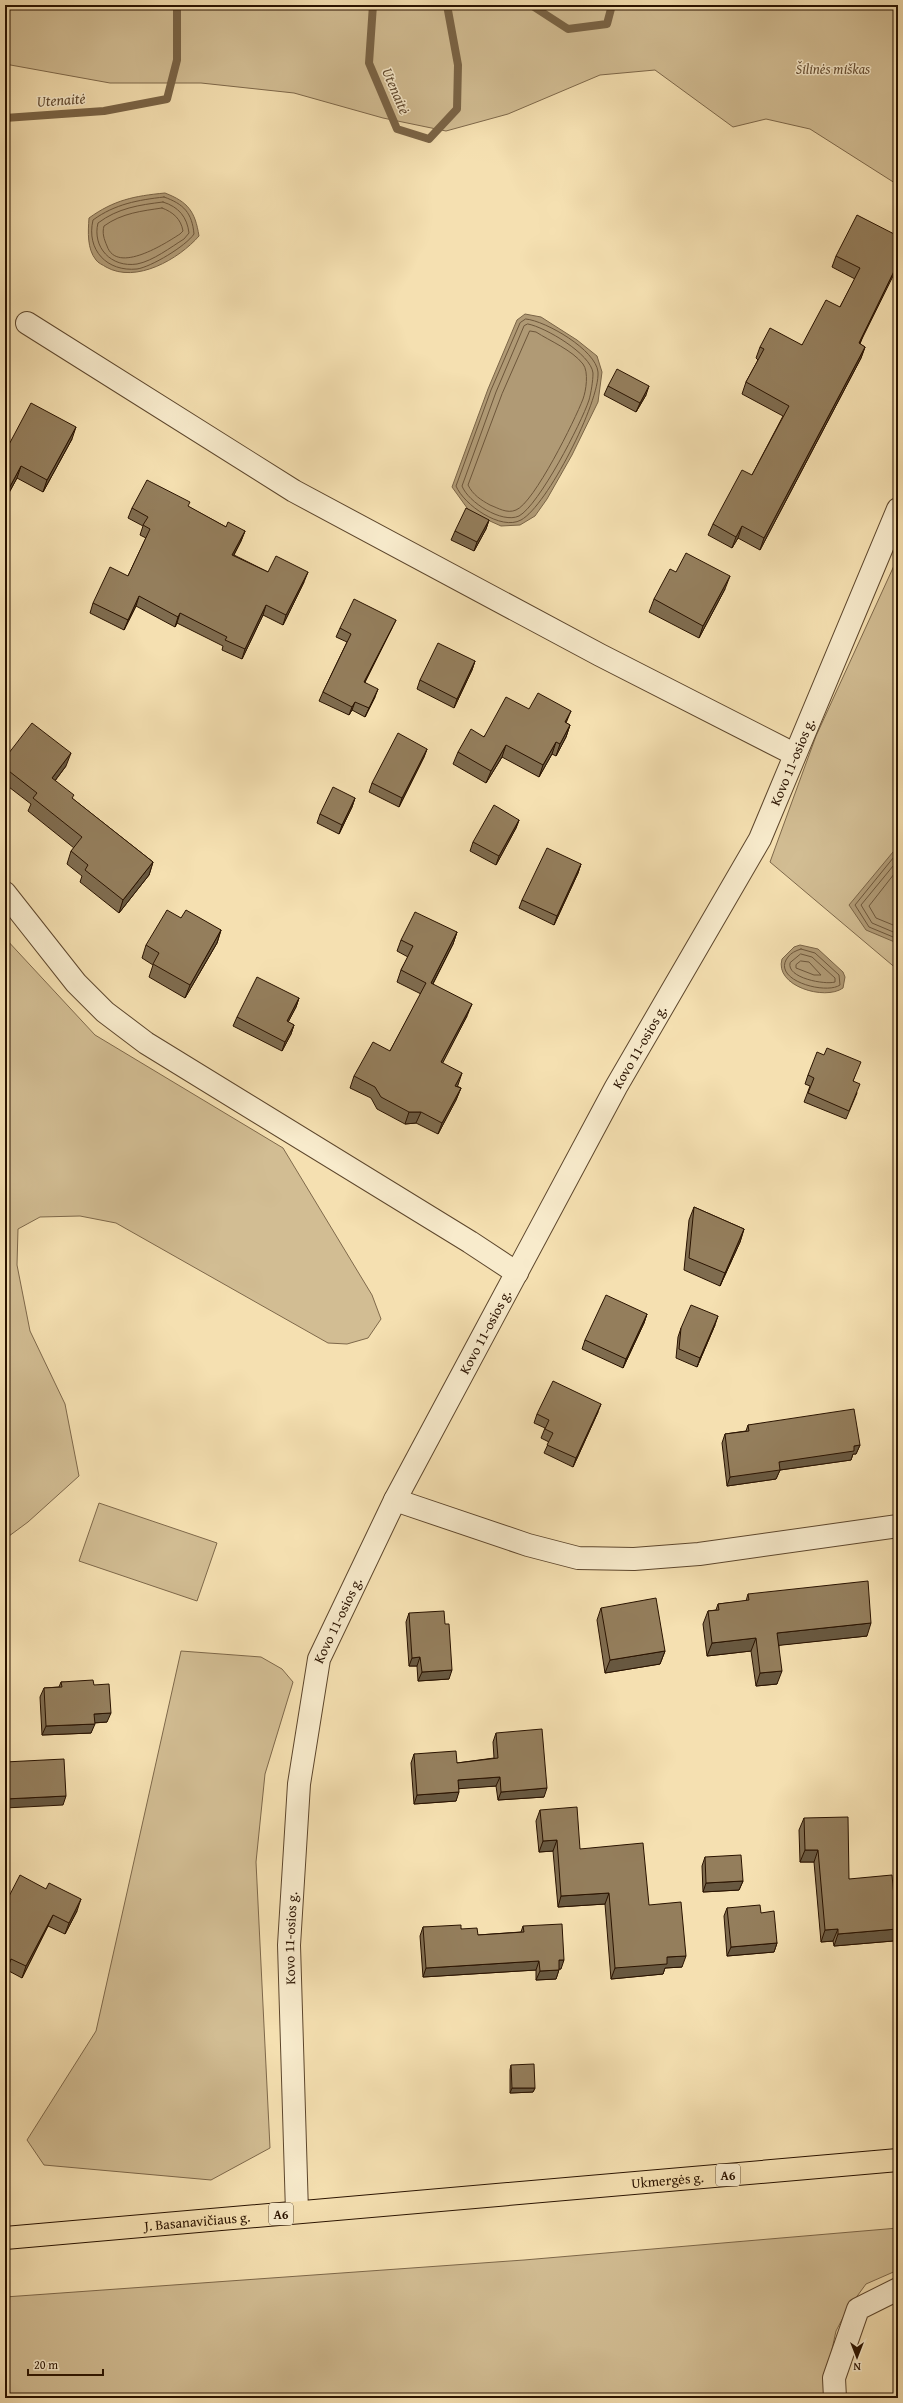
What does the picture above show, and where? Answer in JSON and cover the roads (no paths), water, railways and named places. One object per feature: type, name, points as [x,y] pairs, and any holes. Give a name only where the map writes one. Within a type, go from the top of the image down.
[{"type":"highway","name":"Ukmergės g.","points":[[557,2190],[898,2160]]},
{"type":"highway","name":"J. Basanavičiaus g.","points":[[5,2238],[557,2190]]},
{"type":"street","points":[[27,323],[294,491],[600,655],[794,754]]},
{"type":"street","name":"Kovo 11-osios g.","points":[[297,2212],[289,1945],[299,1784],[319,1659],[395,1500],[616,1087],[760,838],[898,509]]},
{"type":"street","points":[[5,893],[76,983],[105,1012],[146,1043],[463,1237],[517,1273]]},
{"type":"street","points":[[395,1500],[528,1545],[578,1558],[634,1559],[699,1554],[898,1526]]},
{"type":"street","points":[[835,2398],[834,2378],[858,2309],[898,2289]]},
{"type":"water","points":[[165,193],[173,196],[189,208],[193,214],[199,236],[180,253],[169,260],[143,271],[130,273],[118,271],[99,263],[91,251],[88,235],[89,218],[107,207],[134,197]]},
{"type":"water","points":[[525,314],[541,317],[577,340],[597,356],[602,372],[598,402],[572,455],[547,499],[535,516],[520,525],[501,526],[470,512],[452,487],[488,389],[517,320]]},
{"type":"water","points":[[898,846],[897,943],[866,930],[849,905]]},
{"type":"water","points":[[800,945],[818,949],[843,972],[845,977],[843,988],[835,992],[814,992],[793,983],[786,977],[782,969],[782,959],[794,947]]},
{"type":"waterway","name":"Utenaitė","points":[[5,118],[104,111],[167,99],[177,60],[177,5]]},
{"type":"waterway","name":"Utenaitė","points":[[373,5],[369,63],[397,129],[429,139],[457,109],[458,65],[447,5]]},
{"type":"waterway","name":"Utenaitė","points":[[531,5],[568,29],[607,24],[612,5]]},
{"type":"park label","name":"Šilinės miškas","points":[[833,69]]}]
